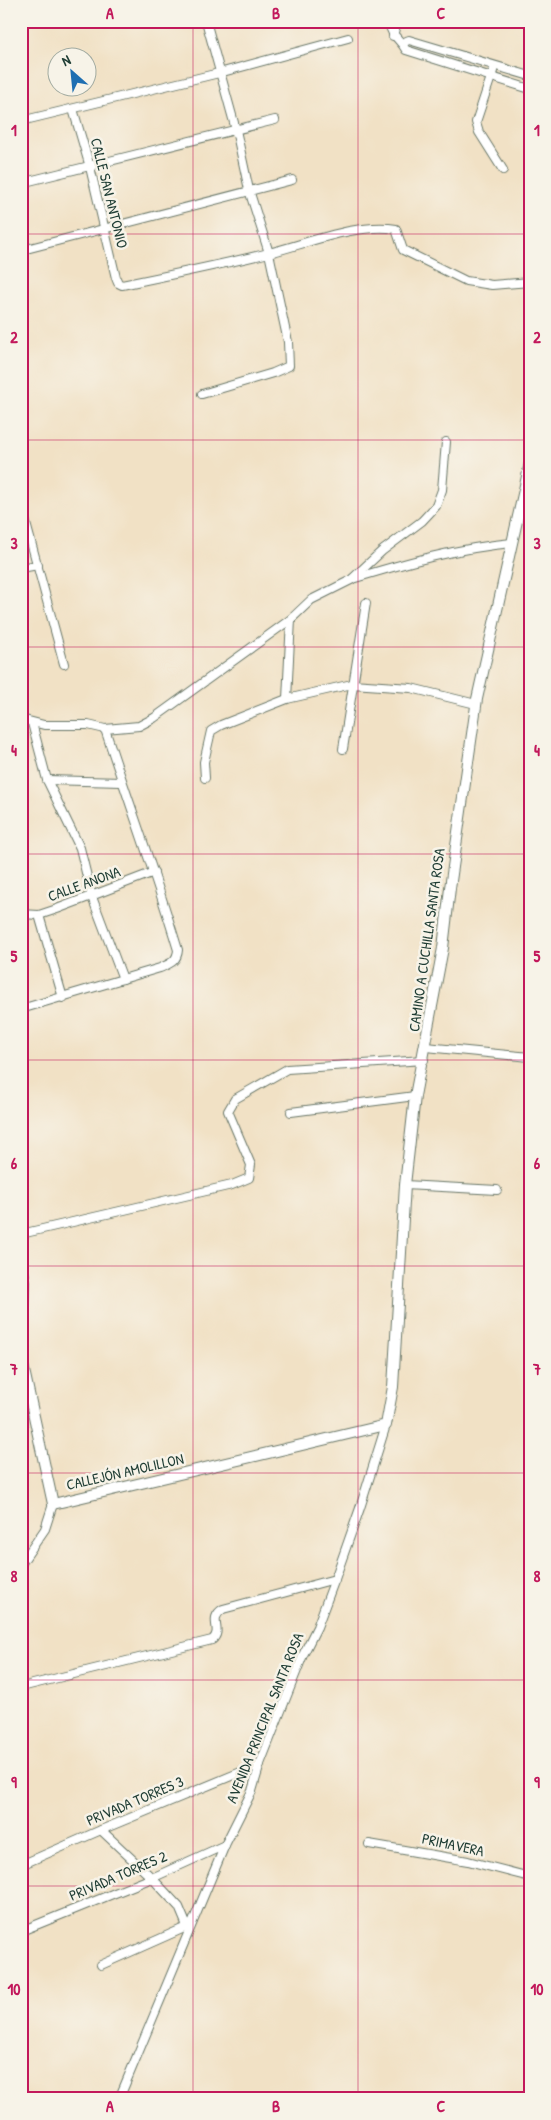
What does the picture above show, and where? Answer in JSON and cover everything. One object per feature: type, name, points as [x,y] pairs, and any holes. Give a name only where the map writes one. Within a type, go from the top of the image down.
[{"type":"street","points":[[202,394],[274,373],[289,366],[288,342],[269,253],[249,190],[236,130],[206,21]]},
{"type":"street","points":[[388,21],[392,36],[402,43],[406,50],[491,75],[530,89]]},
{"type":"street","points":[[392,36],[397,21]]},
{"type":"street","points":[[21,121],[219,73],[348,38]]},
{"type":"street","points":[[402,43],[409,40],[496,64],[530,76]]},
{"type":"street","points":[[496,64],[476,122],[478,132],[503,170]]},
{"type":"street","name":"CALLE SAN ANTONIO","points":[[73,109],[90,167],[118,283],[122,285],[269,253]]},
{"type":"street","points":[[21,182],[90,167],[275,120]]},
{"type":"street","points":[[30,248],[292,180]]},
{"type":"street","points":[[269,253],[336,234],[385,227],[396,229],[403,250],[466,281],[492,285],[530,282]]},
{"type":"street","points":[[351,580],[382,551],[422,521],[436,506],[442,490],[446,442]]},
{"type":"street","name":"CAMINO A CUCHILLA SANTA ROSA","points":[[386,1425],[393,1387],[405,1185],[416,1096],[443,948],[476,704],[530,463]]},
{"type":"street","points":[[21,506],[64,664]]},
{"type":"street","points":[[21,719],[50,726],[88,726],[105,729],[139,726],[154,718],[291,619],[311,600],[351,580],[424,557],[483,546],[512,543]]},
{"type":"street","points":[[21,568],[38,565]]},
{"type":"street","points":[[343,749],[366,603]]},
{"type":"street","points":[[287,699],[291,619]]},
{"type":"street","points":[[205,778],[204,762],[211,731],[221,725],[287,699],[352,684],[411,688],[476,704]]},
{"type":"street","points":[[32,723],[48,780],[80,848],[92,897],[123,979]]},
{"type":"street","points":[[21,1009],[160,968],[173,962],[178,957],[178,950],[160,898],[154,872],[105,729]]},
{"type":"street","points":[[48,780],[122,782]]},
{"type":"street","name":"CALLE ANONA","points":[[21,914],[39,914],[92,897],[154,872]]},
{"type":"street","points":[[39,914],[63,998]]},
{"type":"street","points":[[426,1047],[530,1057]]},
{"type":"street","points":[[21,1234],[232,1185],[249,1178],[251,1165],[228,1111],[235,1100],[287,1069],[424,1060]]},
{"type":"street","points":[[291,1112],[416,1096]]},
{"type":"street","points":[[405,1185],[497,1190]]},
{"type":"street","name":"CALLEJÓN AMOLILLON","points":[[21,1261],[25,1282],[22,1361],[53,1504],[386,1425]]},
{"type":"street","name":"AVENIDA PRINCIPAL SANTA ROSA","points":[[119,2099],[190,1925],[225,1845],[252,1791],[260,1764],[303,1655],[317,1627],[360,1508],[386,1425]]},
{"type":"street","points":[[21,1564],[45,1529],[53,1504]]},
{"type":"street","points":[[21,1687],[212,1640],[217,1632],[215,1619],[217,1612],[223,1609],[335,1579]]},
{"type":"street","name":"PRIVADA TORRES 3","points":[[21,1865],[260,1764]]},
{"type":"street","points":[[101,1830],[152,1878],[179,1907],[190,1925],[101,1965]]},
{"type":"street","name":"PRIMAVERA","points":[[369,1844],[468,1861],[530,1877]]},
{"type":"street","name":"PRIVADA TORRES 2","points":[[21,1931],[152,1878],[225,1845]]}]
